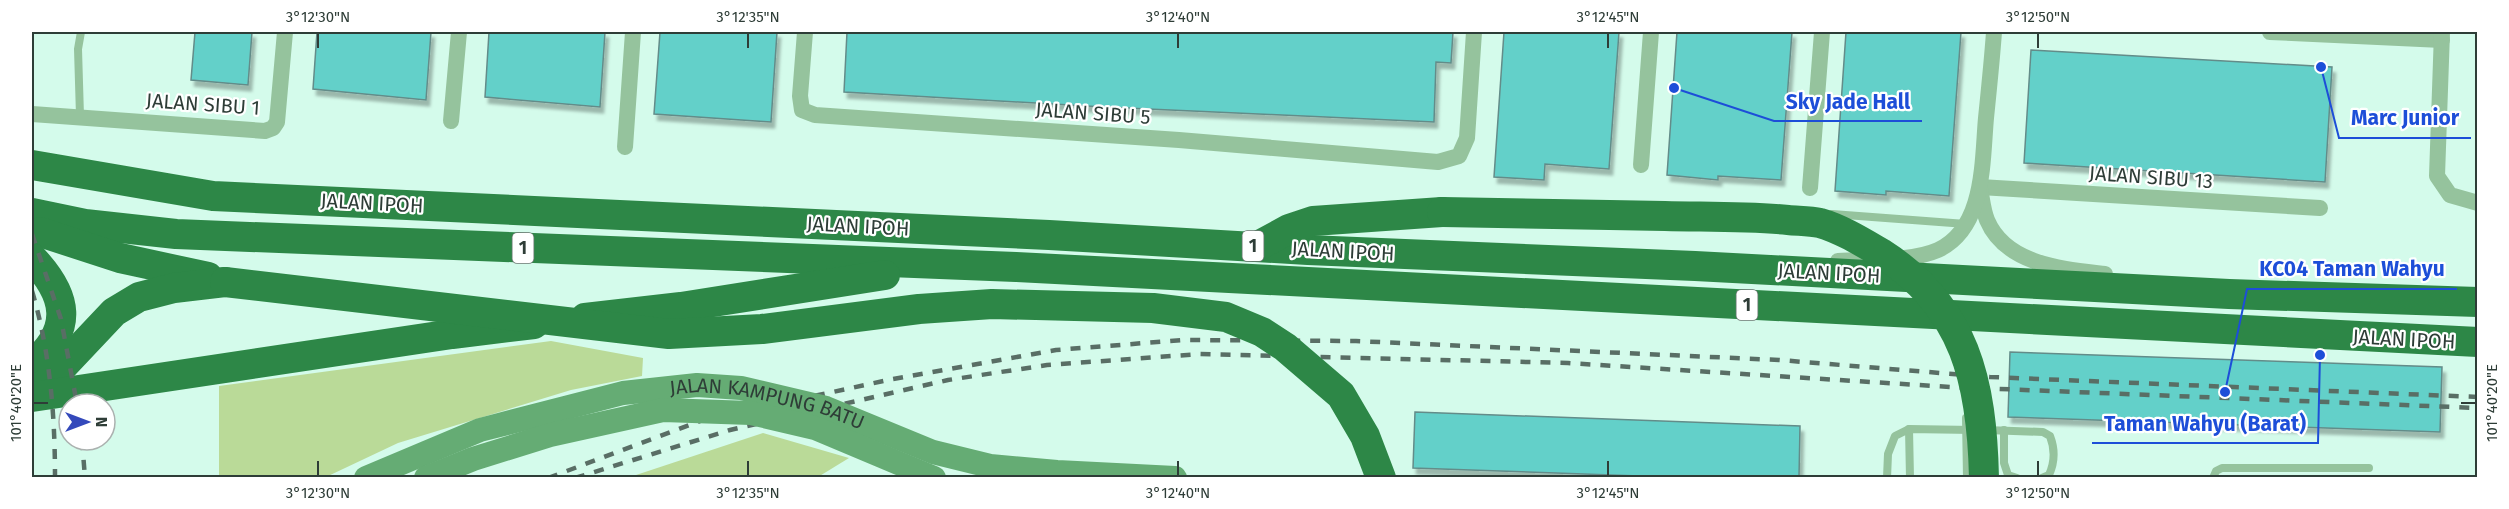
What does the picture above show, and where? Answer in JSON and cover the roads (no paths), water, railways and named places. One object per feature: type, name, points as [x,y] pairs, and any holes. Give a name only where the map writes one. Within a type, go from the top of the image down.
[{"type":"highway","name":"JALAN IPOH","points":[[32,165],[213,196],[1026,233],[1256,247],[1695,266],[2229,294],[2478,302]]},
{"type":"highway","points":[[1256,247],[1289,229],[1312,220],[1442,212],[1764,218],[1820,223],[1858,239],[1904,268],[1929,293],[1946,315],[1964,349],[1977,390],[1984,477]]},
{"type":"highway","name":"JALAN IPOH","points":[[32,213],[85,224],[176,234],[959,264],[2478,342]]},
{"type":"highway","points":[[32,229],[120,258],[225,282],[669,334],[762,329],[918,309],[992,304],[1154,308],[1226,317],[1262,332],[1285,347],[1341,395],[1365,436],[1381,477]]},
{"type":"highway","points":[[32,258],[47,274],[59,300],[62,314],[60,331],[51,346],[32,365]]},
{"type":"highway","points":[[32,397],[452,334],[681,307],[959,264]]},
{"type":"highway","points":[[32,390],[46,384],[114,312],[139,297],[174,288],[225,282]]},
{"type":"street","name":"JALAN SIBU 1","points":[[32,114],[265,131],[273,128],[277,122],[285,32]]},
{"type":"street","points":[[451,121],[459,32]]},
{"type":"street","points":[[625,147],[633,32]]},
{"type":"street","name":"JALAN SIBU 5","points":[[805,32],[800,96],[802,110],[815,115],[1179,140],[1438,162],[1459,156],[1467,138],[1474,32]]},
{"type":"street","points":[[1641,165],[1651,32]]},
{"type":"street","points":[[1810,188],[1822,32]]},
{"type":"street","points":[[1695,266],[1826,262],[1919,256],[1939,249],[1957,237],[1966,224],[1980,187],[1994,32]]},
{"type":"street","points":[[2270,32],[2442,36],[2437,176],[2450,195],[2478,203]]},
{"type":"street","points":[[1980,187],[1987,220],[1998,238],[2014,252],[2040,263],[2068,269],[2181,283],[2229,294]]},
{"type":"street","name":"JALAN SIBU 13","points":[[1980,187],[2320,208]]},
{"type":"street","name":"JALAN KAMPUNG BATU","points":[[366,477],[480,430],[623,393],[697,385],[741,388],[826,408],[933,452],[990,466],[1057,472],[1175,477]]},
{"type":"street","name":"JALAN KAMPUNG BATU","points":[[426,477],[550,435],[663,410],[751,413],[814,428],[934,477]]},
{"type":"lane","points":[[80,116],[78,48],[81,32]]},
{"type":"lane","points":[[1808,213],[1966,224]]},
{"type":"lane","points":[[1964,349],[1965,385]]},
{"type":"lane","points":[[1966,408],[1967,477]]},
{"type":"lane","points":[[1909,429],[1910,477]]},
{"type":"lane","points":[[1887,477],[1888,454],[1895,436],[1909,429],[2043,432],[2050,435],[2054,445],[2054,466],[2049,475],[2042,477]]},
{"type":"lane","points":[[2004,430],[2004,463],[2008,475],[2017,477]]},
{"type":"lane","points":[[2213,477],[2216,471],[2222,468],[2368,468]]},
{"type":"railway","points":[[32,234],[61,319],[75,392]]},
{"type":"railway","points":[[32,291],[43,337],[50,383],[55,478]]},
{"type":"railway","points":[[548,478],[703,420],[888,380],[1056,350],[1183,340],[1356,341],[1779,360],[1990,377],[2478,397]]},
{"type":"railway","points":[[575,478],[730,430],[948,380],[1047,365],[1200,354],[1568,363],[1950,387],[2478,408]]},
{"type":"railway","points":[[83,452],[85,478]]},
{"type":"place","name":"Marc Junior","points":[[2321,67]]},
{"type":"place","name":"Sky Jade Hall","points":[[1674,88]]},
{"type":"place","name":"Taman Wahyu (Barat)","points":[[2320,355]]},
{"type":"place","name":"KC04 Taman Wahyu","points":[[2225,392]]}]
